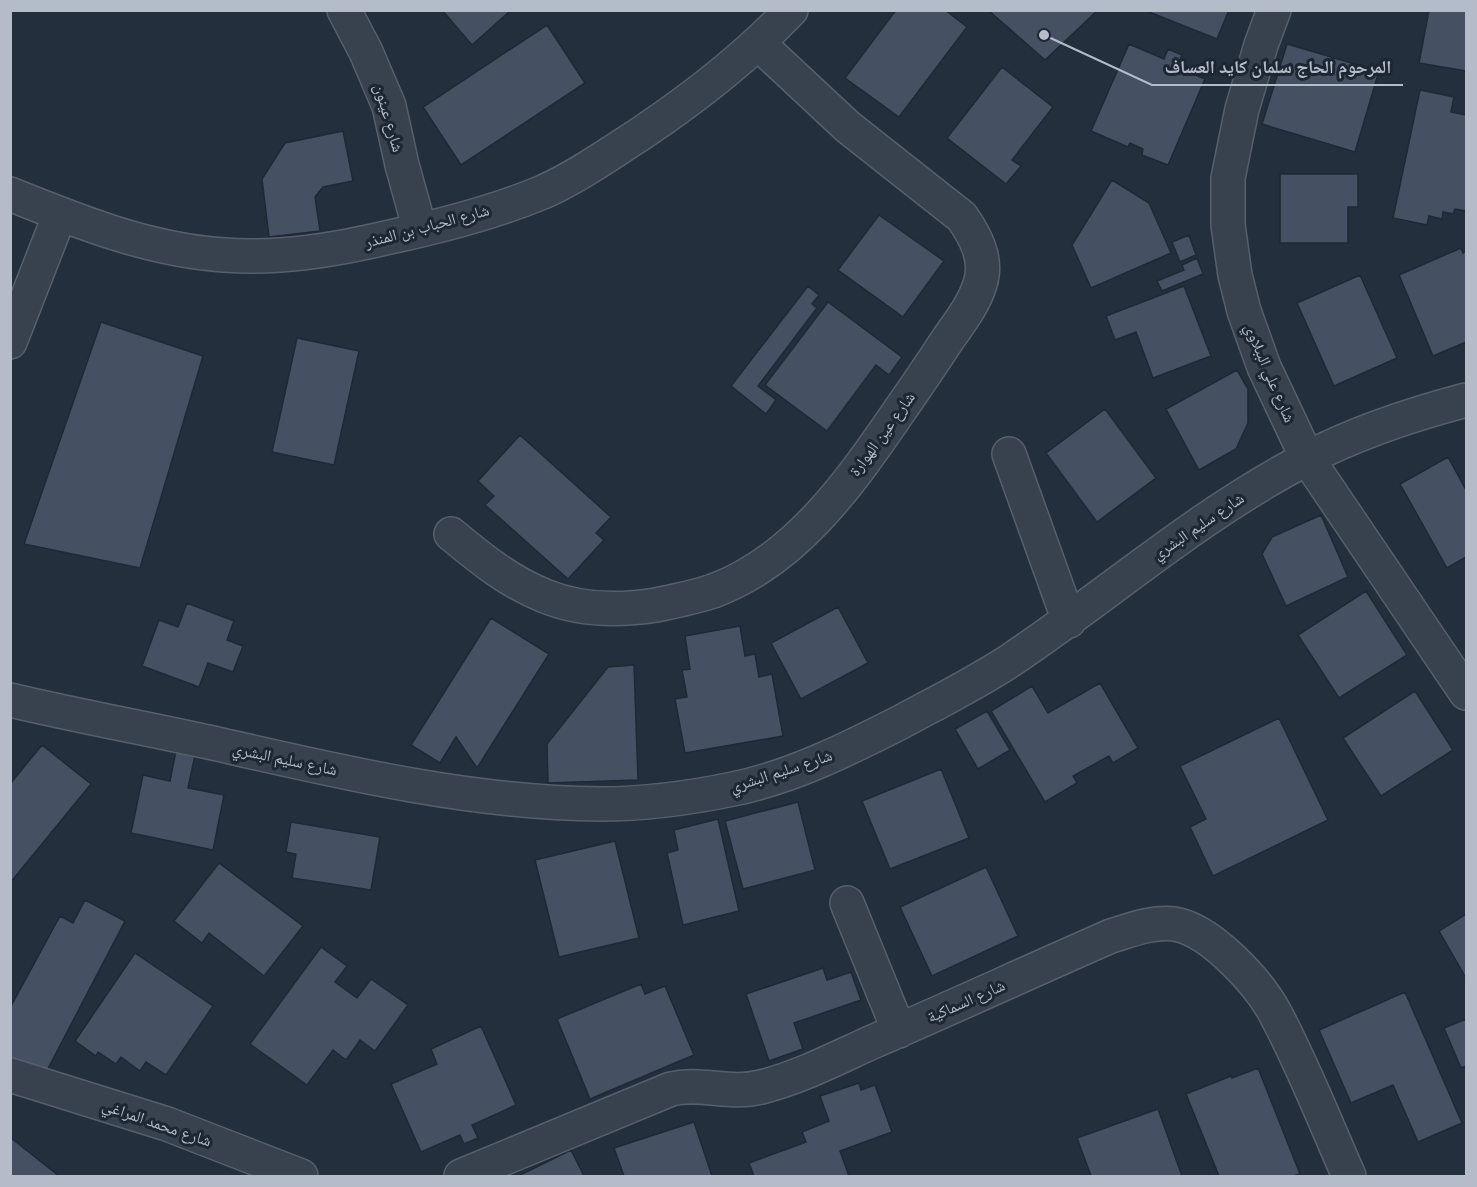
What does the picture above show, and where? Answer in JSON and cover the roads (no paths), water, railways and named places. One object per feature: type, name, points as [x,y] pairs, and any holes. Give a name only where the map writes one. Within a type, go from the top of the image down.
[{"type":"street","name":"شارع عينون","points":[[344,10],[366,52],[389,106],[420,230]]},
{"type":"street","name":"شارع الحباب بن المنذر","points":[[10,194],[60,214],[143,242],[223,255],[273,256],[341,248],[420,230],[543,192],[593,165],[695,96],[759,44],[791,10]]},
{"type":"street","name":"شارع علي الببلاوي","points":[[1274,10],[1257,56],[1242,109],[1228,178],[1228,225],[1235,275],[1244,311],[1264,367],[1307,458],[1467,693]]},
{"type":"street","name":"شارع عين الهوارة","points":[[451,534],[489,566],[520,585],[574,606],[600,610],[643,607],[677,601],[714,590],[741,578],[770,560],[813,522],[841,490],[884,433],[968,310],[981,283],[982,259],[976,237],[962,217],[848,127],[759,44]]},
{"type":"street","points":[[10,342],[60,214]]},
{"type":"street","name":"شارع سليم البشري","points":[[10,700],[312,766],[510,800],[602,804],[666,800],[736,788],[795,770],[853,747],[951,696],[1005,664],[1069,621],[1150,558],[1207,518],[1307,458],[1356,436],[1467,400]]},
{"type":"street","points":[[1009,454],[1069,621]]},
{"type":"street","points":[[847,903],[899,1031]]},
{"type":"street","name":"شارع السماكية","points":[[461,1176],[670,1089],[696,1085],[727,1090],[761,1087],[802,1073],[1112,936],[1147,926],[1175,924],[1205,936],[1231,957],[1274,1011],[1349,1176]]},
{"type":"street","name":"شارع محمد المراغي","points":[[10,1075],[166,1124],[301,1176]]},
{"type":"place","name":"المرحوم الحاج سلمان كايد العساف","points":[[1044,35]]}]
